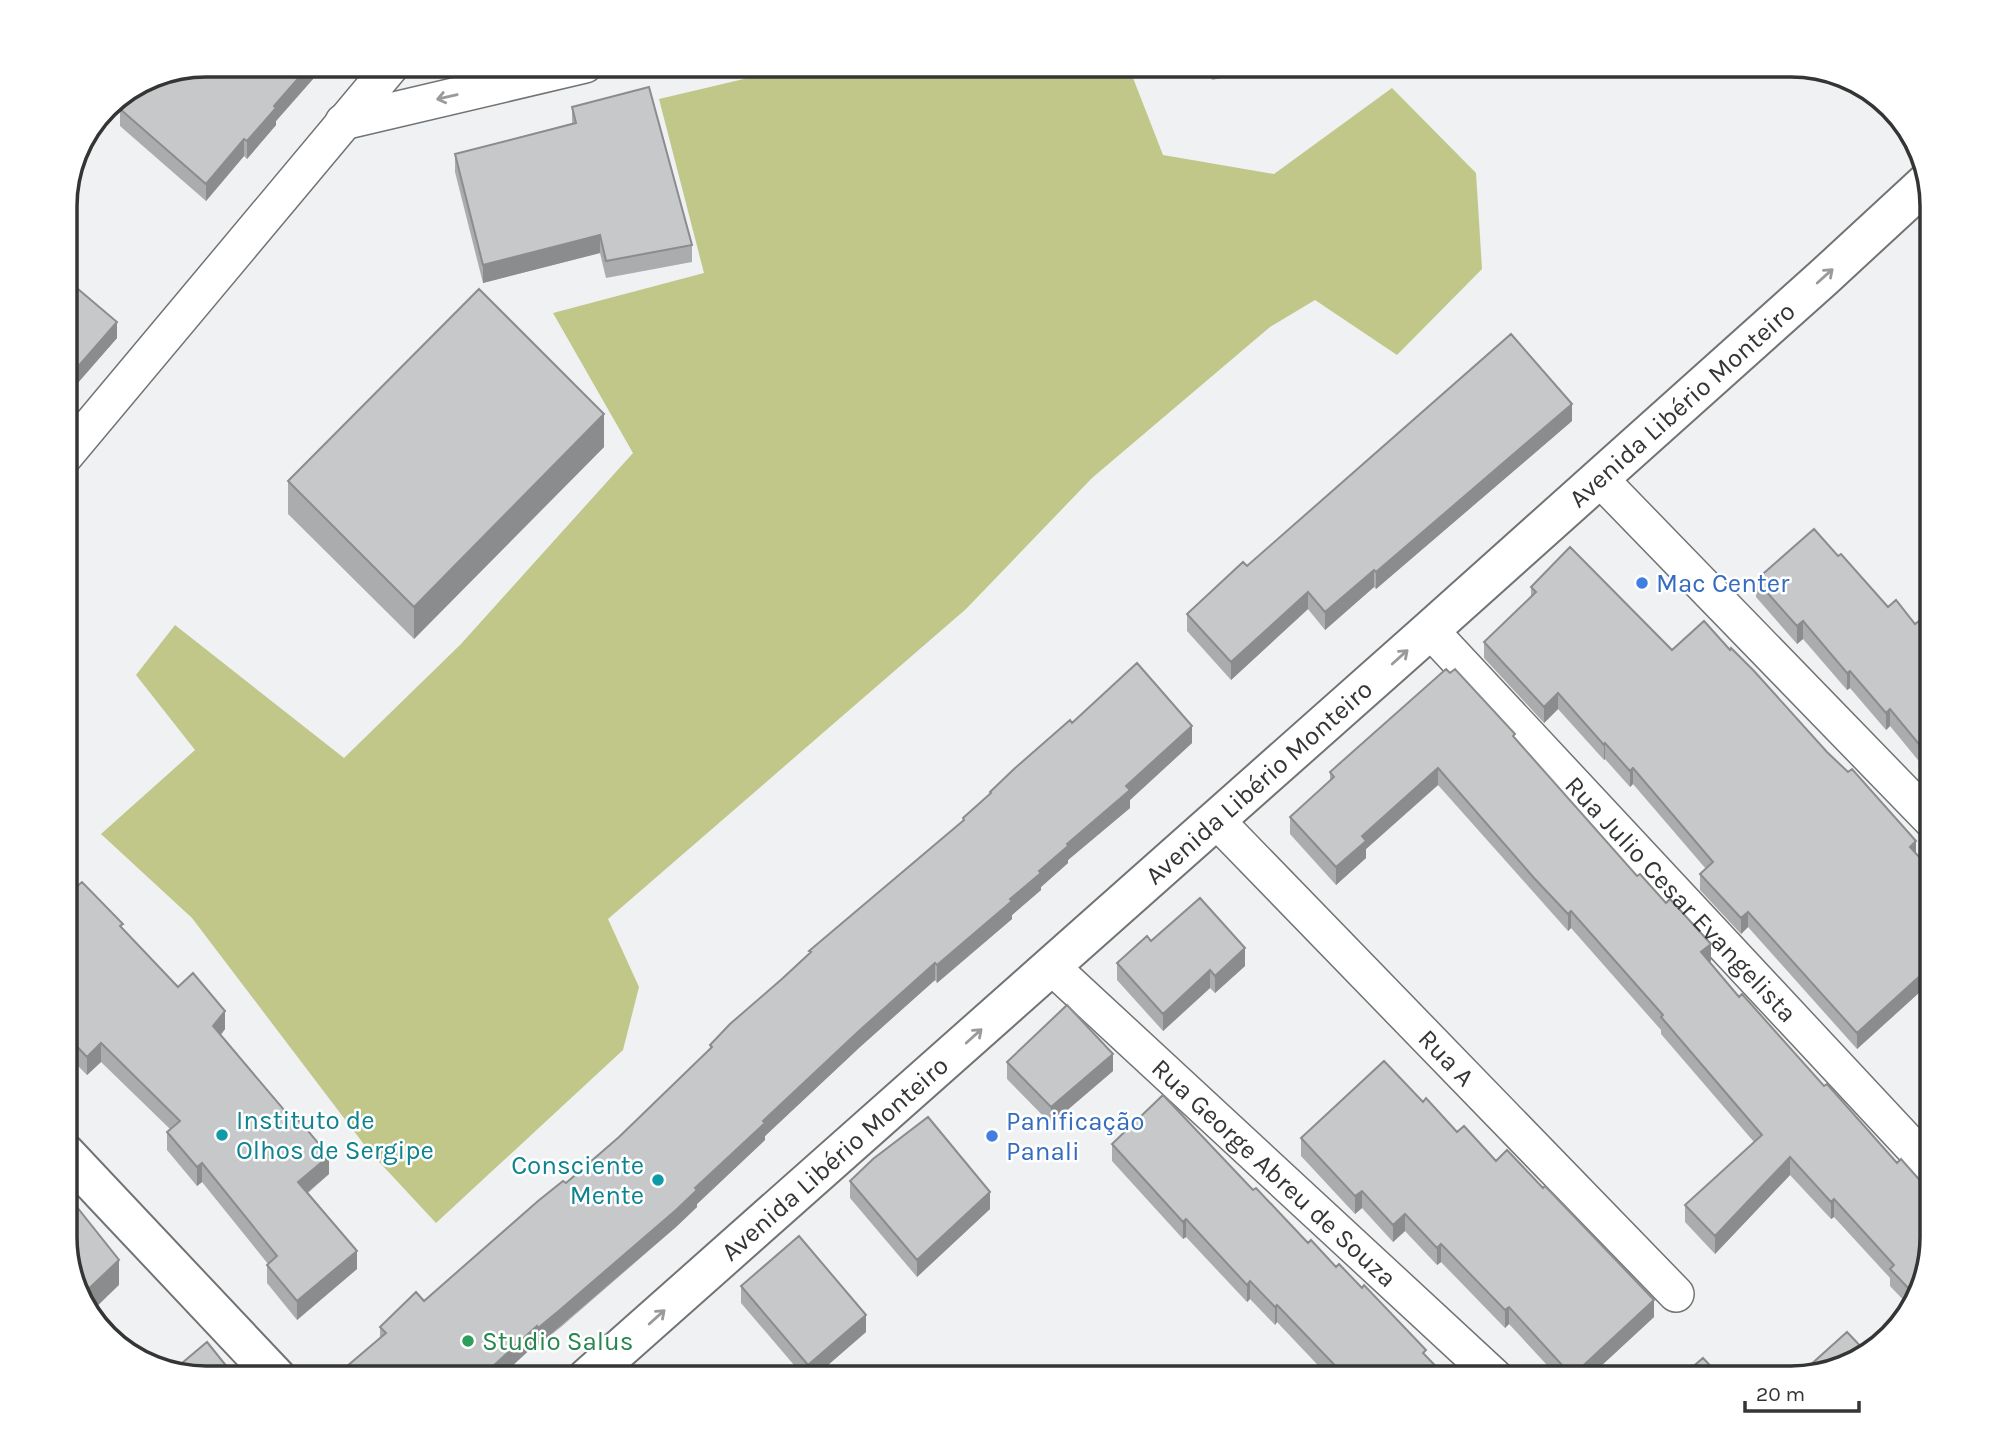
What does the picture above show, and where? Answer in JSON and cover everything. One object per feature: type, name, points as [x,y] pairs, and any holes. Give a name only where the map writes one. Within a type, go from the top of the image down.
[{"type":"main road","name":"Avenida Libério Monteiro","points":[[601,1366],[1430,630],[1919,189]]},
{"type":"main road","points":[[77,1166],[266,1366]]},
{"type":"street","points":[[77,431],[381,77]]},
{"type":"street","points":[[343,121],[533,77]]},
{"type":"street","points":[[1599,478],[1920,809]]},
{"type":"street","name":"Rua Julio Cesar Evangelista","points":[[1430,630],[1920,1155]]},
{"type":"street","name":"Rua A","points":[[1216,820],[1676,1294]]},
{"type":"street","name":"Rua George Abreu de Souza","points":[[1052,967],[1483,1366]]},
{"type":"green space","points":[[752,77],[1133,77],[1163,155],[1274,174],[1392,88],[1476,173],[1482,269],[1397,355],[1315,300],[1270,327],[1092,478],[966,609],[608,919],[639,987],[623,1050],[436,1223],[369,1151],[192,918],[101,834],[195,750],[136,675],[175,625],[344,758],[461,644],[633,453],[553,313],[704,273],[659,99]]},
{"type":"building","points":[[299,77],[274,106],[276,108],[247,141],[244,139],[206,184],[121,110],[141,94],[181,79]]},
{"type":"building","points":[[649,87],[692,245],[606,261],[600,235],[483,265],[455,154],[576,123],[572,107]]},
{"type":"building","points":[[77,288],[117,322],[77,368]]},
{"type":"building","points":[[479,289],[604,414],[414,607],[288,481]]},
{"type":"building","points":[[1511,334],[1572,404],[1376,572],[1374,570],[1325,612],[1308,592],[1231,662],[1187,614],[1243,562],[1247,566]]},
{"type":"building","points":[[1814,529],[1838,556],[1841,554],[1888,607],[1896,600],[1915,624],[1920,620],[1920,745],[1890,709],[1886,713],[1850,671],[1847,673],[1803,621],[1797,626],[1756,580]]},
{"type":"building","points":[[1570,547],[1672,650],[1704,621],[1730,650],[1731,648],[1754,671],[1827,752],[1848,772],[1852,769],[1916,841],[1910,847],[1920,858],[1920,976],[1857,1033],[1748,912],[1741,918],[1700,874],[1713,862],[1633,768],[1630,771],[1605,743],[1604,745],[1558,693],[1544,707],[1484,642],[1536,592],[1531,587]]},
{"type":"building","points":[[1137,663],[1192,726],[1126,786],[1130,790],[1067,844],[1068,846],[1039,871],[1041,873],[1010,899],[1012,901],[937,965],[935,963],[860,1030],[763,1121],[765,1123],[695,1188],[697,1190],[676,1210],[493,1366],[347,1366],[386,1333],[380,1327],[416,1292],[424,1301],[538,1201],[563,1181],[566,1183],[619,1137],[712,1047],[710,1045],[730,1024],[811,952],[809,951],[964,820],[963,818],[1014,769],[1070,720],[1072,723]]},
{"type":"building","points":[[1446,669],[1450,673],[1455,669],[1515,734],[1513,736],[1637,876],[1640,874],[1666,903],[1670,899],[1711,944],[1701,952],[1739,997],[1742,994],[1897,1163],[1901,1159],[1920,1180],[1919,1254],[1909,1289],[1890,1269],[1894,1265],[1834,1199],[1831,1202],[1790,1157],[1715,1236],[1685,1205],[1762,1135],[1661,1017],[1663,1015],[1571,911],[1568,914],[1534,878],[1438,768],[1362,836],[1366,841],[1336,867],[1290,817],[1334,777],[1330,772]]},
{"type":"building","points":[[82,882],[178,987],[193,973],[225,1011],[213,1026],[295,1123],[299,1120],[329,1156],[298,1182],[357,1251],[297,1301],[267,1265],[277,1256],[202,1163],[197,1167],[167,1132],[180,1121],[101,1043],[87,1057],[77,1047],[77,886]]},
{"type":"building","points":[[1200,898],[1245,948],[1215,976],[1210,970],[1163,1014],[1117,963],[1147,936],[1151,941]]},
{"type":"building","points":[[1067,1005],[1113,1054],[1051,1107],[1007,1062]]},
{"type":"building","points":[[1384,1061],[1423,1102],[1426,1098],[1457,1132],[1464,1126],[1496,1161],[1507,1150],[1654,1300],[1583,1366],[1563,1366],[1509,1307],[1505,1310],[1441,1244],[1437,1248],[1405,1214],[1393,1225],[1362,1191],[1355,1196],[1301,1138]]},
{"type":"building","points":[[1163,1095],[1253,1190],[1256,1188],[1308,1243],[1311,1240],[1336,1267],[1339,1264],[1362,1288],[1364,1285],[1426,1350],[1423,1353],[1435,1366],[1335,1366],[1277,1305],[1275,1307],[1250,1281],[1247,1285],[1186,1219],[1183,1222],[1112,1144]]},
{"type":"building","points":[[928,1117],[990,1192],[917,1260],[850,1181],[873,1159]]},
{"type":"building","points":[[77,1207],[119,1260],[88,1289],[78,1254]]},
{"type":"building","points":[[799,1236],[866,1315],[808,1365],[741,1286]]},
{"type":"building","points":[[1847,1332],[1860,1346],[1848,1353],[1811,1364]]},
{"type":"building","points":[[207,1342],[226,1366],[197,1366],[181,1364]]},
{"type":"building","points":[[1703,1358],[1711,1366],[1694,1366]]},
{"type":"place","name":"Mac Center","points":[[1642,583]]},
{"type":"place","name":"Instituto de Olhos de Sergipe","points":[[222,1135]]},
{"type":"place","name":"Panificação Panali","points":[[992,1136]]},
{"type":"place","name":"Consciente Mente","points":[[658,1180]]},
{"type":"place","name":"Studio Salus","points":[[468,1341]]}]
